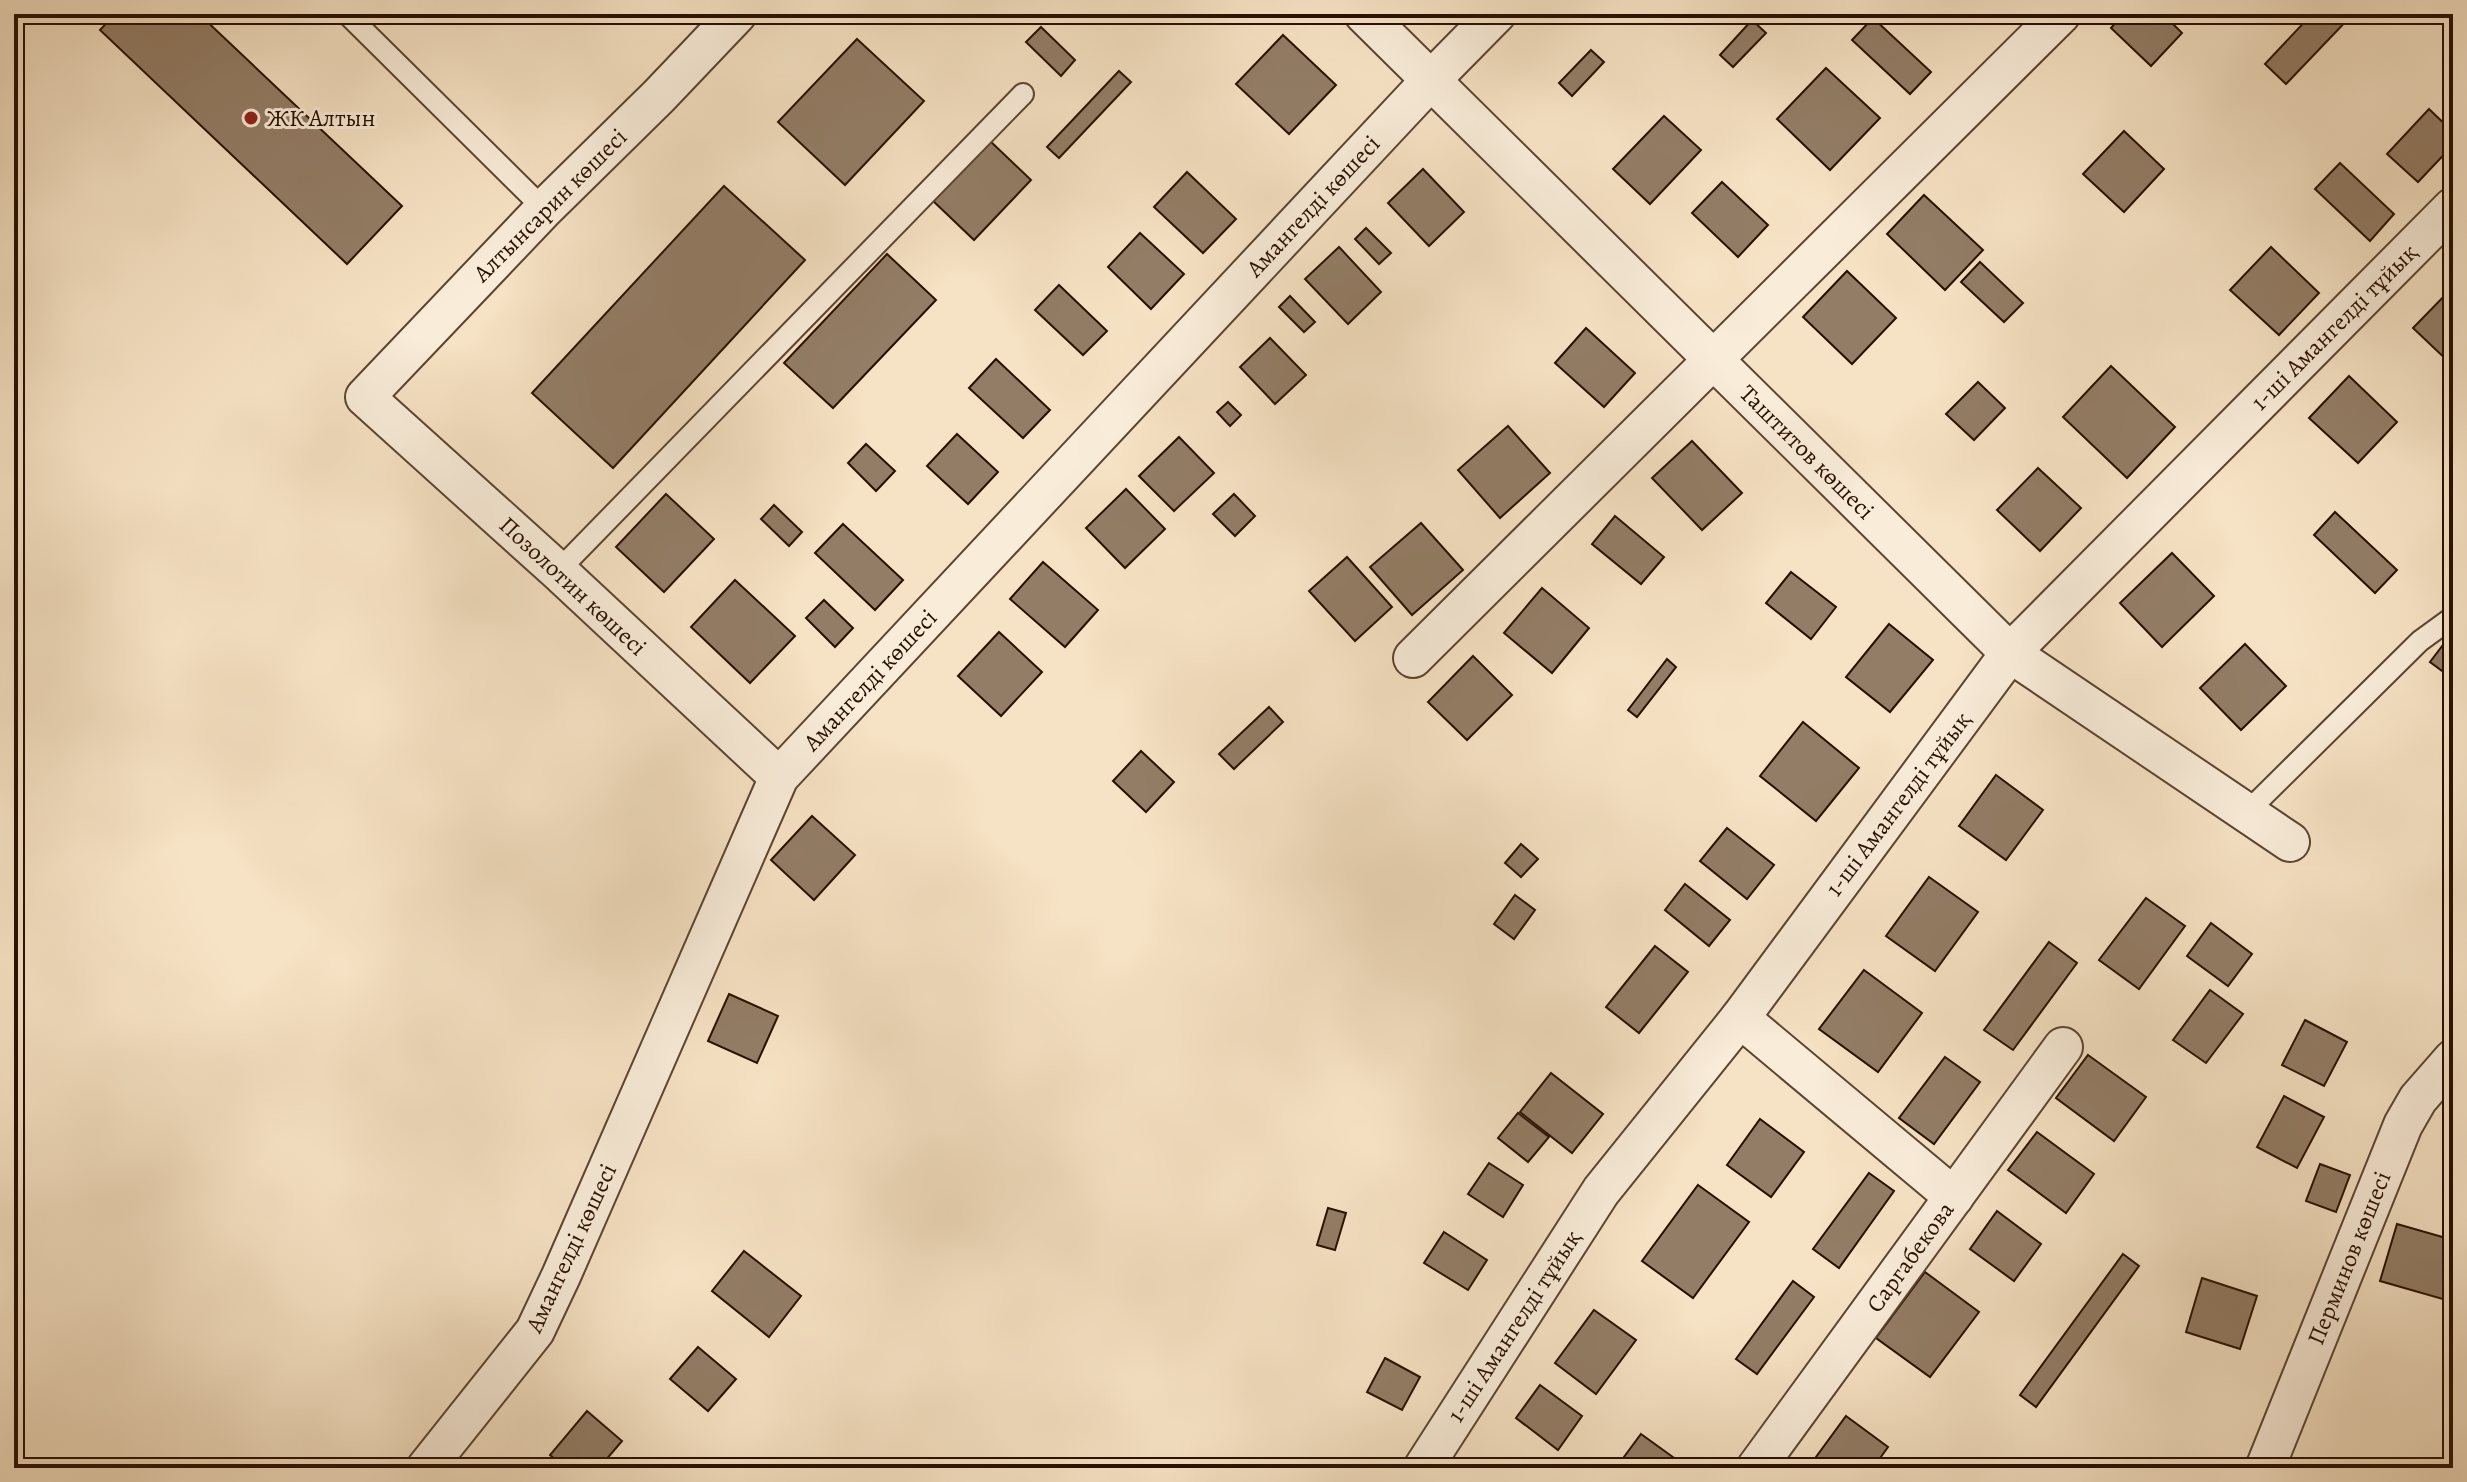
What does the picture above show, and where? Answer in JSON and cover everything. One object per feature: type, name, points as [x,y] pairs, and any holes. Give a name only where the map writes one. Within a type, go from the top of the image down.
[{"type":"street","name":"Алтынсарин көшесі","points":[[365,397],[544,209],[737,14]]},
{"type":"street","name":"Таштитов көшесі","points":[[1364,14],[2010,653],[2290,842]]},
{"type":"street","name":"Амангелді көшесі","points":[[426,1468],[535,1331],[779,777],[1496,14]]},
{"type":"street","points":[[1413,658],[2061,14]]},
{"type":"street","name":"1-ші Амангелді тұйық","points":[[1423,1468],[1601,1191],[1740,1018],[2010,653],[2453,207]]},
{"type":"street","name":"Позолотин көшесі","points":[[365,397],[779,777]]},
{"type":"street","points":[[1740,1018],[1954,1197]]},
{"type":"street","name":"Саргабекова","points":[[1756,1468],[2063,1047]]},
{"type":"street","name":"Перминов көшесі","points":[[2265,1468],[2403,1125],[2418,1099],[2453,1059]]},
{"type":"lane","points":[[347,14],[544,209]]},
{"type":"lane","points":[[558,571],[1023,94]]},
{"type":"lane","points":[[2247,812],[2420,641],[2453,617]]},
{"type":"building","name":"ЖК Алтын","points":[[115,14],[199,14],[402,206],[347,264],[100,30]]},
{"type":"building","points":[[2123,14],[2163,14],[2182,33],[2151,66],[2111,28]]},
{"type":"building","points":[[2312,14],[2353,14],[2286,84],[2265,64]]},
{"type":"building","points":[[1873,18],[1931,72],[1910,94],[1852,40]]},
{"type":"building","points":[[1752,20],[1766,33],[1733,67],[1720,55]]},
{"type":"building","points":[[1041,27],[1075,60],[1061,76],[1026,42]]},
{"type":"building","points":[[1283,35],[1336,85],[1289,134],[1236,84]]},
{"type":"building","points":[[857,39],[924,101],[845,185],[778,122]]},
{"type":"building","points":[[1591,50],[1604,62],[1572,96],[1559,83]]},
{"type":"building","points":[[1826,68],[1880,118],[1830,170],[1777,119]]},
{"type":"building","points":[[1119,71],[1131,82],[1059,158],[1047,147]]},
{"type":"building","points":[[2429,109],[2453,132],[2453,145],[2418,182],[2387,154]]},
{"type":"building","points":[[1664,116],[1701,150],[1650,204],[1613,169]]},
{"type":"building","points":[[2124,131],[2164,169],[2124,212],[2083,174]]},
{"type":"building","points":[[988,139],[1031,180],[974,240],[931,199]]},
{"type":"building","points":[[2340,163],[2394,214],[2370,241],[2315,189]]},
{"type":"building","points":[[1423,169],[1464,212],[1429,246],[1388,203]]},
{"type":"building","points":[[1187,172],[1236,219],[1203,253],[1154,207]]},
{"type":"building","points":[[1722,182],[1768,225],[1738,257],[1692,213]]},
{"type":"building","points":[[724,186],[805,260],[613,468],[532,393]]},
{"type":"building","points":[[1924,195],[1983,250],[1945,290],[1887,234]]},
{"type":"building","points":[[1366,228],[1391,253],[1379,264],[1355,239]]},
{"type":"building","points":[[1140,233],[1184,274],[1151,309],[1108,267]]},
{"type":"building","points":[[1339,247],[1381,292],[1348,324],[1305,279]]},
{"type":"building","points":[[2271,247],[2319,293],[2279,335],[2230,290]]},
{"type":"building","points":[[887,254],[936,300],[833,408],[784,363]]},
{"type":"building","points":[[1980,262],[2023,303],[2004,322],[1961,282]]},
{"type":"building","points":[[1847,271],[1896,318],[1852,364],[1803,317]]},
{"type":"building","points":[[1059,285],[1107,331],[1083,355],[1035,310]]},
{"type":"building","points":[[2453,287],[2453,366],[2413,328]]},
{"type":"building","points":[[1290,296],[1315,322],[1304,332],[1279,307]]},
{"type":"building","points":[[1586,328],[1635,373],[1604,407],[1555,363]]},
{"type":"building","points":[[1270,338],[1306,375],[1275,404],[1240,367]]},
{"type":"building","points":[[996,359],[1050,410],[1023,438],[969,388]]},
{"type":"building","points":[[2111,366],[2175,427],[2127,478],[2063,417]]},
{"type":"building","points":[[2349,376],[2397,422],[2358,463],[2309,418]]},
{"type":"building","points":[[1978,382],[2005,408],[1974,440],[1946,414]]},
{"type":"building","points":[[1228,402],[1241,415],[1230,426],[1217,412]]},
{"type":"building","points":[[1508,426],[1550,473],[1500,518],[1458,470]]},
{"type":"building","points":[[957,434],[998,472],[968,504],[927,466]]},
{"type":"building","points":[[1179,437],[1214,473],[1174,511],[1139,476]]},
{"type":"building","points":[[1692,441],[1742,493],[1702,530],[1652,478]]},
{"type":"building","points":[[866,444],[895,471],[876,491],[848,463]]},
{"type":"building","points":[[2038,468],[2081,508],[2040,551],[1997,510]]},
{"type":"building","points":[[1126,489],[1165,529],[1125,568],[1086,528]]},
{"type":"building","points":[[666,494],[714,539],[664,592],[616,547]]},
{"type":"building","points":[[1234,494],[1255,516],[1235,536],[1213,514]]},
{"type":"building","points":[[774,505],[802,532],[789,546],[761,519]]},
{"type":"building","points":[[2335,512],[2397,570],[2375,593],[2314,535]]},
{"type":"building","points":[[1615,516],[1664,557],[1641,584],[1592,544]]},
{"type":"building","points":[[1421,523],[1463,570],[1412,615],[1370,567]]},
{"type":"building","points":[[843,524],[903,580],[875,610],[815,553]]},
{"type":"building","points":[[2172,553],[2214,596],[2162,647],[2120,603]]},
{"type":"building","points":[[1347,557],[1392,607],[1355,641],[1309,591]]},
{"type":"building","points":[[1043,562],[1098,610],[1065,647],[1010,599]]},
{"type":"building","points":[[1791,572],[1836,607],[1811,639],[1766,603]]},
{"type":"building","points":[[735,580],[795,636],[750,683],[691,627]]},
{"type":"building","points":[[1542,588],[1589,628],[1552,673],[1504,633]]},
{"type":"building","points":[[824,600],[853,628],[835,647],[806,618]]},
{"type":"building","points":[[1889,624],[1933,660],[1890,712],[1846,677]]},
{"type":"building","points":[[999,632],[1042,672],[1001,716],[958,676]]},
{"type":"building","points":[[2453,634],[2453,679],[2430,662]]},
{"type":"building","points":[[2245,644],[2286,686],[2241,730],[2200,688]]},
{"type":"building","points":[[1473,656],[1512,695],[1467,740],[1428,702]]},
{"type":"building","points":[[1667,659],[1676,667],[1637,717],[1628,710]]},
{"type":"building","points":[[1269,707],[1283,722],[1234,769],[1219,754]]},
{"type":"building","points":[[1803,722],[1859,768],[1816,821],[1760,776]]},
{"type":"building","points":[[1141,751],[1174,782],[1146,812],[1113,781]]},
{"type":"building","points":[[1996,775],[2043,810],[2006,860],[1959,826]]},
{"type":"building","points":[[812,816],[855,855],[814,900],[771,860]]},
{"type":"building","points":[[1727,828],[1774,865],[1747,899],[1700,861]]},
{"type":"building","points":[[1521,844],[1538,859],[1521,877],[1505,863]]},
{"type":"building","points":[[1929,877],[1978,912],[1935,971],[1886,936]]},
{"type":"building","points":[[1685,884],[1730,920],[1709,946],[1665,910]]},
{"type":"building","points":[[1515,895],[1535,910],[1514,939],[1494,924]]},
{"type":"building","points":[[2146,898],[2185,926],[2139,989],[2099,960]]},
{"type":"building","points":[[2211,923],[2252,954],[2228,986],[2187,956]]},
{"type":"building","points":[[2049,942],[2077,963],[2013,1050],[1984,1030]]},
{"type":"building","points":[[1655,946],[1688,972],[1639,1033],[1606,1007]]},
{"type":"building","points":[[1864,970],[1922,1013],[1878,1072],[1819,1029]]},
{"type":"building","points":[[2210,990],[2243,1014],[2206,1063],[2173,1040]]},
{"type":"building","points":[[729,994],[778,1016],[757,1063],[708,1041]]},
{"type":"building","points":[[2305,1020],[2347,1042],[2324,1086],[2282,1065]]},
{"type":"building","points":[[2088,1055],[2146,1097],[2114,1141],[2056,1098]]},
{"type":"building","points":[[1945,1057],[1980,1082],[1934,1144],[1899,1118]]},
{"type":"building","points":[[1551,1073],[1603,1114],[1572,1153],[1520,1112]]},
{"type":"building","points":[[2284,1096],[2324,1117],[2297,1168],[2257,1147]]},
{"type":"building","points":[[1518,1113],[1549,1137],[1528,1162],[1498,1138]]},
{"type":"building","points":[[1760,1119],[1804,1152],[1771,1197],[1727,1165]]},
{"type":"building","points":[[2037,1132],[2094,1174],[2066,1213],[2008,1170]]},
{"type":"building","points":[[1489,1163],[1523,1185],[1503,1217],[1468,1194]]},
{"type":"building","points":[[2320,1164],[2350,1175],[2336,1212],[2306,1201]]},
{"type":"building","points":[[1869,1173],[1894,1191],[1839,1268],[1813,1249]]},
{"type":"building","points":[[1698,1185],[1749,1222],[1693,1298],[1642,1261]]},
{"type":"building","points":[[1328,1208],[1346,1213],[1335,1250],[1317,1245]]},
{"type":"building","points":[[1997,1211],[2041,1244],[2014,1281],[1970,1249]]},
{"type":"building","points":[[2397,1224],[2453,1240],[2453,1302],[2380,1281]]},
{"type":"building","points":[[1444,1232],[1487,1260],[1468,1290],[1424,1263]]},
{"type":"building","points":[[744,1251],[801,1296],[769,1337],[712,1291]]},
{"type":"building","points":[[2123,1254],[2139,1266],[2036,1407],[2020,1395]]},
{"type":"building","points":[[1925,1272],[1979,1312],[1930,1377],[1876,1338]]},
{"type":"building","points":[[2202,1278],[2257,1296],[2240,1349],[2186,1332]]},
{"type":"building","points":[[1793,1281],[1814,1297],[1757,1374],[1736,1359]]},
{"type":"building","points":[[1594,1310],[1636,1340],[1596,1394],[1555,1363]]},
{"type":"building","points":[[698,1347],[736,1379],[708,1411],[670,1379]]},
{"type":"building","points":[[1385,1358],[1420,1377],[1402,1410],[1367,1392]]},
{"type":"building","points":[[1540,1385],[1582,1416],[1558,1450],[1516,1418]]},
{"type":"building","points":[[587,1411],[622,1441],[599,1468],[566,1468],[550,1455]]},
{"type":"building","points":[[1846,1416],[1888,1447],[1873,1468],[1808,1468]]},
{"type":"building","points":[[1641,1434],[1688,1468],[1630,1468],[1621,1461]]},
{"type":"place","name":"ЖК Алтын","points":[[251,118]]}]
